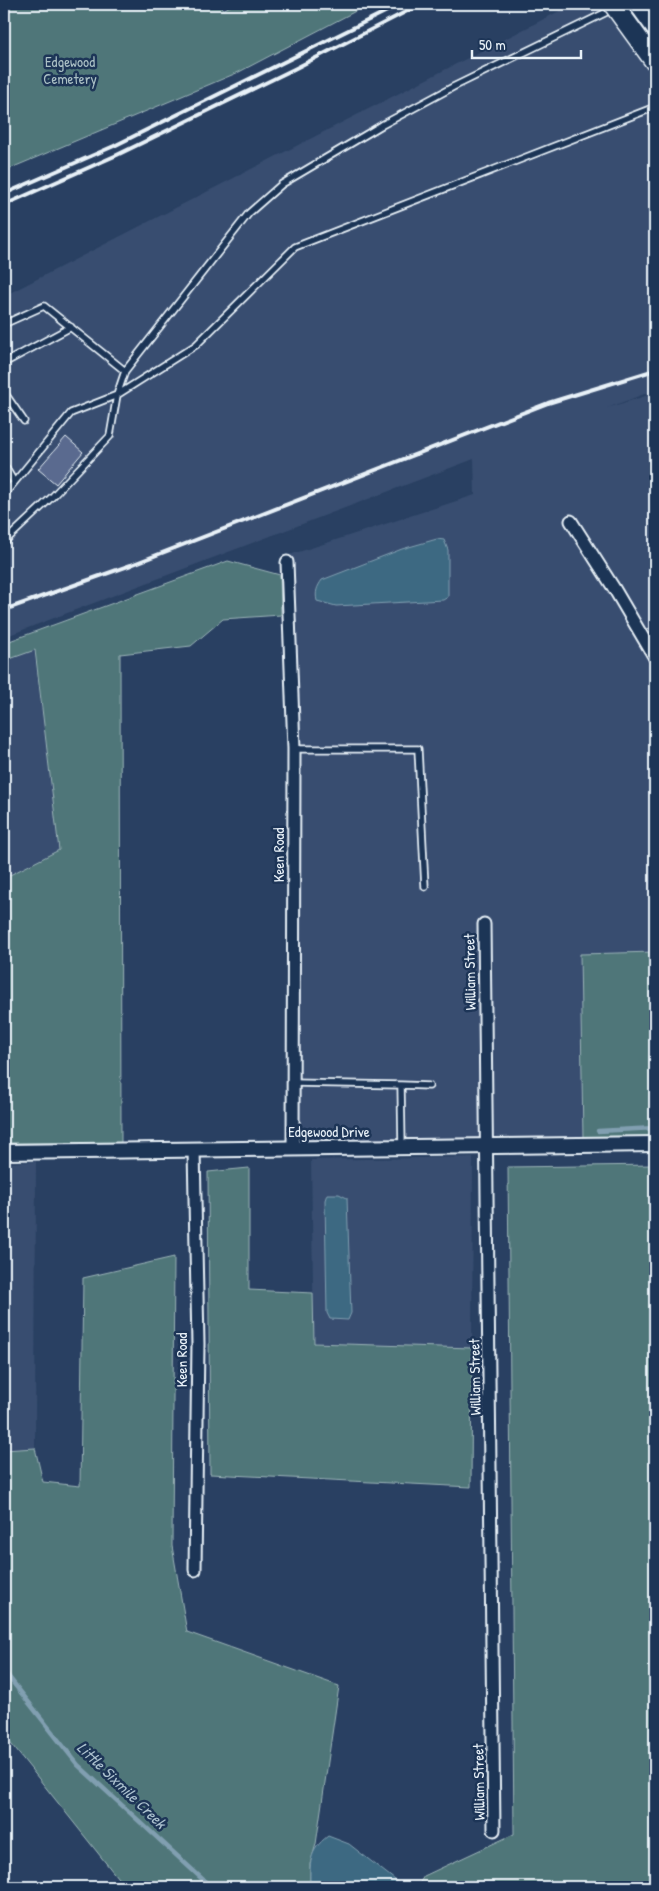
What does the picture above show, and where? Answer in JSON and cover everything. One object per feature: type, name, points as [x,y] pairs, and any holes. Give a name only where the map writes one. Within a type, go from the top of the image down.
[{"type":"main road","points":[[612,4],[655,62]]},
{"type":"main road","points":[[639,4],[655,26]]},
{"type":"street","points":[[571,521],[616,590],[655,658]]},
{"type":"street","name":"Keen Road","points":[[287,562],[294,749],[293,1148]]},
{"type":"street","name":"William Street","points":[[484,924],[488,1147],[494,1830]]},
{"type":"street","name":"Edgewood Drive","points":[[4,1152],[655,1144]]},
{"type":"street","name":"Keen Road","points":[[194,1150],[198,1344],[195,1570]]},
{"type":"lane","points":[[4,542],[53,496],[110,436],[117,395],[125,371],[249,213],[282,184],[382,125],[453,87],[624,4]]},
{"type":"lane","points":[[4,495],[72,413],[117,395],[196,345],[295,247],[655,107]]},
{"type":"lane","points":[[4,324],[44,306],[125,371]]},
{"type":"lane","points":[[4,363],[70,327]]},
{"type":"lane","points":[[4,392],[24,421]]},
{"type":"lane","points":[[4,465],[14,482]]},
{"type":"lane","points":[[294,749],[418,749],[425,887]]},
{"type":"lane","points":[[293,1083],[429,1086]]},
{"type":"lane","points":[[401,1085],[402,1148]]},
{"type":"shaded area","points":[[573,4],[655,4],[655,390],[607,408],[655,393],[655,952],[580,954],[583,1138],[299,1143],[294,615],[281,615],[280,558],[475,495],[474,459],[4,637],[4,296]]},
{"type":"shaded area","points":[[437,539],[444,540],[448,550],[448,597],[443,600],[336,606],[317,601],[317,590],[322,580],[402,549]]},
{"type":"shaded area","points":[[34,649],[59,850],[4,878],[4,661]]},
{"type":"shaded area","points":[[473,1157],[472,1348],[314,1343],[311,1160]]},
{"type":"shaded area","points":[[36,1161],[35,1448],[4,1450],[4,1163]]},
{"type":"shaded area","points":[[327,1194],[339,1194],[347,1198],[351,1313],[348,1320],[330,1319],[327,1313],[325,1200]]},
{"type":"shaded area","points":[[328,1836],[349,1844],[404,1887],[310,1887],[310,1865],[312,1858],[317,1847]]},
{"type":"green space","name":"Edgewood Cemetery","points":[[4,4],[220,4],[223,10],[234,4],[369,4],[239,72],[4,171]]},
{"type":"green space","points":[[228,561],[280,575],[281,615],[223,619],[191,646],[120,654],[121,1143],[4,1143],[4,878],[59,850],[35,650],[4,661],[4,643]]},
{"type":"green space","points":[[655,952],[655,1137],[583,1138],[580,954]]},
{"type":"green space","points":[[655,1165],[655,1887],[417,1887],[424,1876],[514,1834],[508,1167]]},
{"type":"green space","points":[[249,1168],[249,1290],[313,1293],[314,1343],[472,1348],[471,1487],[210,1474],[208,1172]]},
{"type":"green space","points":[[174,1257],[172,1546],[187,1632],[339,1686],[316,1844],[310,1864],[310,1887],[125,1887],[4,1735],[4,1450],[35,1448],[43,1482],[80,1486],[83,1278]]},
{"type":"building","points":[[66,437],[83,452],[56,484],[38,469]]},
{"type":"waterway","points":[[598,1131],[655,1128]]},
{"type":"waterway","name":"Little Sixmile Creek","points":[[4,1671],[78,1765],[211,1887]]},
{"type":"railway","points":[[4,194],[114,146],[401,4]]},
{"type":"railway","points":[[4,205],[117,155],[294,69],[421,4]]},
{"type":"railway","points":[[4,610],[131,565],[548,403],[655,370]]}]
